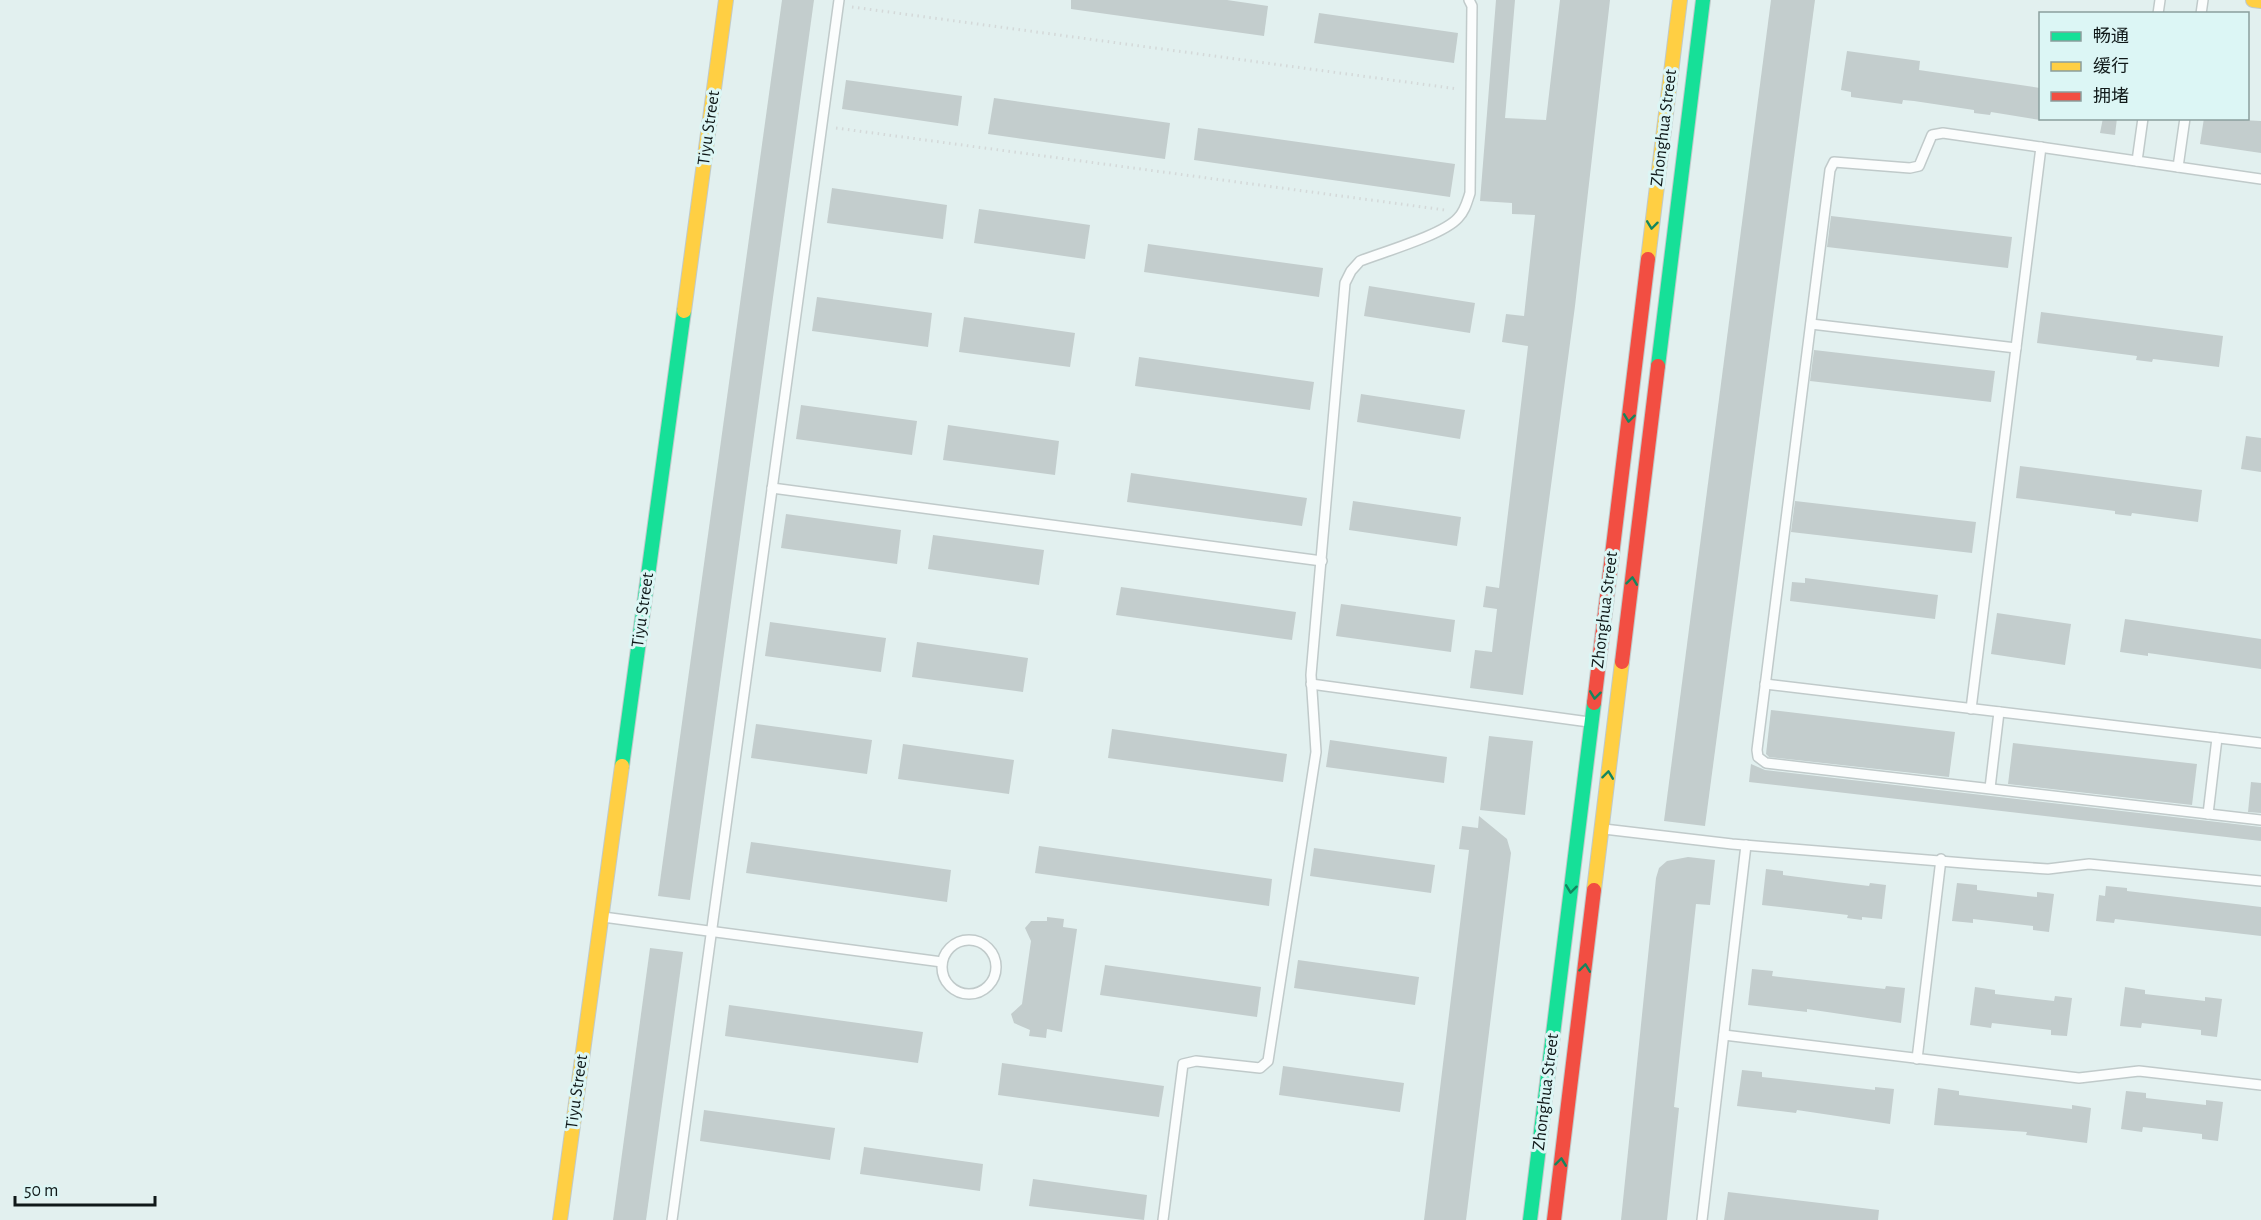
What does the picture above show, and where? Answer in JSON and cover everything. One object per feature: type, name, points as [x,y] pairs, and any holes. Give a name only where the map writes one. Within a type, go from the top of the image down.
[{"type":"main road","name":"Tiyu Street","points":[[560,1220],[726,0]]},
{"type":"main road","name":"Zhonghua Street","points":[[1530,1220],[1680,0]]},
{"type":"main road","name":"Zhonghua Street","points":[[1554,1220],[1703,0]]},
{"type":"main road","points":[[2253,0],[2261,1]]},
{"type":"lane","points":[[1163,1220],[1183,1064],[1196,1061],[1260,1068],[1268,1061],[1316,752],[1311,684],[1345,283],[1351,271],[1360,261],[1442,230],[1456,221],[1463,213],[1470,193],[1472,6],[1469,0]]},
{"type":"lane","points":[[672,1220],[839,2]]},
{"type":"lane","points":[[2137,161],[2143,120]]},
{"type":"lane","points":[[2178,167],[2185,120]]},
{"type":"lane","points":[[2261,179],[1936,133],[1932,135],[1919,166],[1910,168],[1834,162],[1830,170],[1757,750],[1758,757],[1766,763],[2261,820]]},
{"type":"lane","points":[[1971,709],[2041,147]]},
{"type":"lane","points":[[1811,324],[2016,348]]},
{"type":"lane","points":[[772,488],[1322,561]]},
{"type":"lane","points":[[1311,684],[1592,722]]},
{"type":"lane","points":[[1765,684],[2261,743]]},
{"type":"lane","points":[[1990,788],[1999,712]]},
{"type":"lane","points":[[2208,814],[2217,738]]},
{"type":"lane","points":[[1602,829],[1746,845],[2048,869],[2089,864],[2261,881]]},
{"type":"lane","points":[[1702,1220],[1746,845]]},
{"type":"lane","points":[[1917,1059],[1941,859]]},
{"type":"lane","points":[[601,917],[942,962]]},
{"type":"lane","points":[[970,940],[979,942],[993,954],[995,972],[986,988],[968,993],[957,991],[945,981],[942,962],[953,945],[970,940]]},
{"type":"lane","points":[[1724,1035],[2079,1078],[2139,1071],[2261,1085]]},
{"type":"path","points":[[839,2],[1471,91]]},
{"type":"path","points":[[822,126],[1463,213]]},
{"type":"building","points":[[782,0],[814,0],[690,900],[658,896]]},
{"type":"building","points":[[1071,0],[1227,0],[1268,6],[1264,36],[1071,9]]},
{"type":"building","points":[[1496,0],[1515,0],[1505,118],[1546,120],[1560,0],[1610,0],[1575,306],[1523,695],[1470,688],[1475,650],[1492,652],[1497,609],[1483,607],[1486,586],[1499,588],[1528,346],[1502,342],[1506,314],[1524,316],[1535,215],[1512,214],[1512,203],[1480,201]]},
{"type":"building","points":[[1771,0],[1815,0],[1705,826],[1664,821]]},
{"type":"building","points":[[1319,13],[1458,33],[1454,63],[1314,43]]},
{"type":"building","points":[[1847,51],[1920,61],[1919,70],[2039,88],[2039,120],[1991,112],[1990,115],[1974,113],[1974,110],[1914,101],[1903,100],[1902,104],[1851,97],[1851,92],[1841,90]]},
{"type":"building","points":[[846,80],[962,96],[958,126],[842,109]]},
{"type":"building","points":[[994,98],[1170,123],[1165,159],[988,134]]},
{"type":"building","points":[[2103,120],[2117,120],[2115,135],[2100,133]]},
{"type":"building","points":[[2204,120],[2261,121],[2261,153],[2200,144]]},
{"type":"building","points":[[1198,128],[1455,164],[1450,197],[1194,160]]},
{"type":"building","points":[[832,188],[947,205],[943,239],[827,223]]},
{"type":"building","points":[[979,209],[1090,225],[1085,259],[974,243]]},
{"type":"building","points":[[1831,216],[2012,237],[2008,268],[1827,247]]},
{"type":"building","points":[[1148,244],[1323,268],[1319,297],[1144,272]]},
{"type":"building","points":[[1369,286],[1475,303],[1470,333],[1364,316]]},
{"type":"building","points":[[817,297],[932,313],[928,347],[812,331]]},
{"type":"building","points":[[2041,312],[2223,336],[2219,367],[2153,359],[2152,362],[2136,360],[2137,356],[2037,343]]},
{"type":"building","points":[[964,317],[1075,333],[1070,367],[959,352]]},
{"type":"building","points":[[1814,350],[1995,371],[1991,402],[1810,381]]},
{"type":"building","points":[[1139,357],[1314,382],[1310,410],[1135,386]]},
{"type":"building","points":[[1361,394],[1465,410],[1460,439],[1357,422]]},
{"type":"building","points":[[801,405],[917,421],[912,455],[796,439]]},
{"type":"building","points":[[948,425],[1059,441],[1055,475],[943,460]]},
{"type":"building","points":[[2246,436],[2261,438],[2261,472],[2241,469]]},
{"type":"building","points":[[2020,466],[2202,490],[2198,522],[2132,513],[2131,516],[2115,514],[2115,511],[2016,498]]},
{"type":"building","points":[[1131,473],[1307,498],[1302,526],[1127,502]]},
{"type":"building","points":[[1353,501],[1461,517],[1457,546],[1349,530]]},
{"type":"building","points":[[1795,501],[1976,522],[1972,553],[1791,532]]},
{"type":"building","points":[[786,514],[901,530],[897,564],[781,548]]},
{"type":"building","points":[[933,535],[1044,550],[1039,585],[928,569]]},
{"type":"building","points":[[1805,578],[1938,595],[1935,619],[1790,601],[1792,582],[1805,583]]},
{"type":"building","points":[[1121,587],[1296,612],[1292,640],[1116,615]]},
{"type":"building","points":[[1341,604],[1455,620],[1451,652],[1336,636]]},
{"type":"building","points":[[1997,613],[2071,624],[2065,665],[1991,654]]},
{"type":"building","points":[[2125,619],[2261,639],[2261,669],[2148,653],[2148,656],[2120,652]]},
{"type":"building","points":[[770,622],[886,638],[881,672],[765,656]]},
{"type":"building","points":[[917,642],[1028,658],[1023,692],[912,677]]},
{"type":"building","points":[[1771,710],[1955,732],[1949,777],[1769,757],[1766,754]]},
{"type":"building","points":[[756,724],[872,740],[867,774],[751,758]]},
{"type":"building","points":[[1112,729],[1287,754],[1283,782],[1108,758]]},
{"type":"building","points":[[1489,736],[1533,741],[1525,815],[1480,810]]},
{"type":"building","points":[[1330,740],[1447,757],[1444,783],[1326,767]]},
{"type":"building","points":[[2013,743],[2197,764],[2192,805],[2008,784]]},
{"type":"building","points":[[903,744],[1014,760],[1009,794],[898,779]]},
{"type":"building","points":[[1751,764],[1765,770],[2261,827],[2261,841],[1749,782]]},
{"type":"building","points":[[2251,782],[2261,783],[2261,813],[2248,812]]},
{"type":"building","points":[[1479,816],[1507,839],[1511,853],[1466,1220],[1424,1220],[1469,850],[1459,849],[1462,826],[1478,828]]},
{"type":"building","points":[[751,842],[951,870],[947,902],[746,873]]},
{"type":"building","points":[[1039,846],[1272,879],[1269,906],[1035,873]]},
{"type":"building","points":[[1314,848],[1435,865],[1431,893],[1310,876]]},
{"type":"building","points":[[1688,857],[1715,860],[1710,905],[1696,904],[1674,1107],[1679,1108],[1667,1220],[1621,1220],[1656,878],[1659,868],[1667,861]]},
{"type":"building","points":[[1766,869],[1783,871],[1783,875],[1869,886],[1870,883],[1886,885],[1882,919],[1862,917],[1862,920],[1847,918],[1848,915],[1762,905]]},
{"type":"building","points":[[1957,883],[1977,885],[1977,890],[2037,897],[2037,892],[2054,894],[2049,932],[2033,930],[2033,926],[1973,919],[1973,923],[1952,921]]},
{"type":"building","points":[[2106,886],[2127,888],[2127,891],[2261,907],[2261,936],[2115,919],[2114,923],[2096,921],[2099,895],[2105,896]]},
{"type":"building","points":[[1047,917],[1064,919],[1063,927],[1077,929],[1062,1032],[1047,1029],[1046,1038],[1029,1036],[1030,1030],[1014,1023],[1011,1014],[1022,1004],[1031,941],[1025,928],[1031,921],[1047,921]]},
{"type":"building","points":[[650,948],[683,952],[646,1220],[613,1220]]},
{"type":"building","points":[[1298,960],[1419,977],[1415,1005],[1294,988]]},
{"type":"building","points":[[1105,965],[1261,987],[1257,1017],[1100,995]]},
{"type":"building","points":[[1752,969],[1773,971],[1772,976],[1885,989],[1886,986],[1905,988],[1901,1023],[1807,1009],[1807,1012],[1748,1005]]},
{"type":"building","points":[[1975,987],[1995,990],[1995,994],[2054,1001],[2055,996],[2072,998],[2067,1036],[2051,1035],[2051,1030],[1992,1023],[1991,1028],[1970,1025]]},
{"type":"building","points":[[2125,987],[2145,990],[2145,994],[2205,1001],[2205,997],[2222,999],[2217,1037],[2201,1035],[2201,1030],[2142,1023],[2141,1028],[2120,1026]]},
{"type":"building","points":[[729,1005],[923,1032],[918,1063],[725,1036]]},
{"type":"building","points":[[1002,1063],[1164,1086],[1159,1117],[998,1095]]},
{"type":"building","points":[[1283,1066],[1404,1083],[1400,1112],[1279,1095]]},
{"type":"building","points":[[1742,1070],[1762,1072],[1762,1077],[1875,1090],[1875,1087],[1894,1089],[1890,1124],[1797,1110],[1796,1113],[1737,1106]]},
{"type":"building","points":[[1938,1088],[1959,1091],[1959,1095],[2072,1109],[2072,1105],[2091,1108],[2087,1143],[2026,1135],[2027,1132],[1934,1125]]},
{"type":"building","points":[[2126,1091],[2146,1093],[2146,1098],[2206,1105],[2206,1100],[2223,1102],[2218,1141],[2202,1139],[2202,1134],[2143,1127],[2142,1132],[2121,1129]]},
{"type":"building","points":[[704,1110],[835,1128],[830,1160],[700,1141]]},
{"type":"building","points":[[864,1147],[983,1164],[980,1191],[860,1174]]},
{"type":"building","points":[[1033,1179],[1147,1195],[1144,1220],[1029,1206]]},
{"type":"building","points":[[1728,1192],[1879,1210],[1878,1220],[1724,1220]]},
{"type":"traffic: fast","points":[[1658,366],[1703,0]]},
{"type":"traffic: fast","points":[[622,766],[684,311]]},
{"type":"traffic: fast","points":[[1530,1220],[1594,703]]},
{"type":"traffic: slow","points":[[684,311],[726,0]]},
{"type":"traffic: slow","points":[[1648,259],[1680,0]]},
{"type":"traffic: slow","points":[[2253,0],[2261,1]]},
{"type":"traffic: slow","points":[[1594,890],[1622,662]]},
{"type":"traffic: slow","points":[[560,1220],[622,766]]},
{"type":"traffic: jam","points":[[1594,703],[1648,259]]},
{"type":"traffic: jam","points":[[1622,662],[1658,366]]},
{"type":"traffic: jam","points":[[1554,1220],[1594,890]]}]
